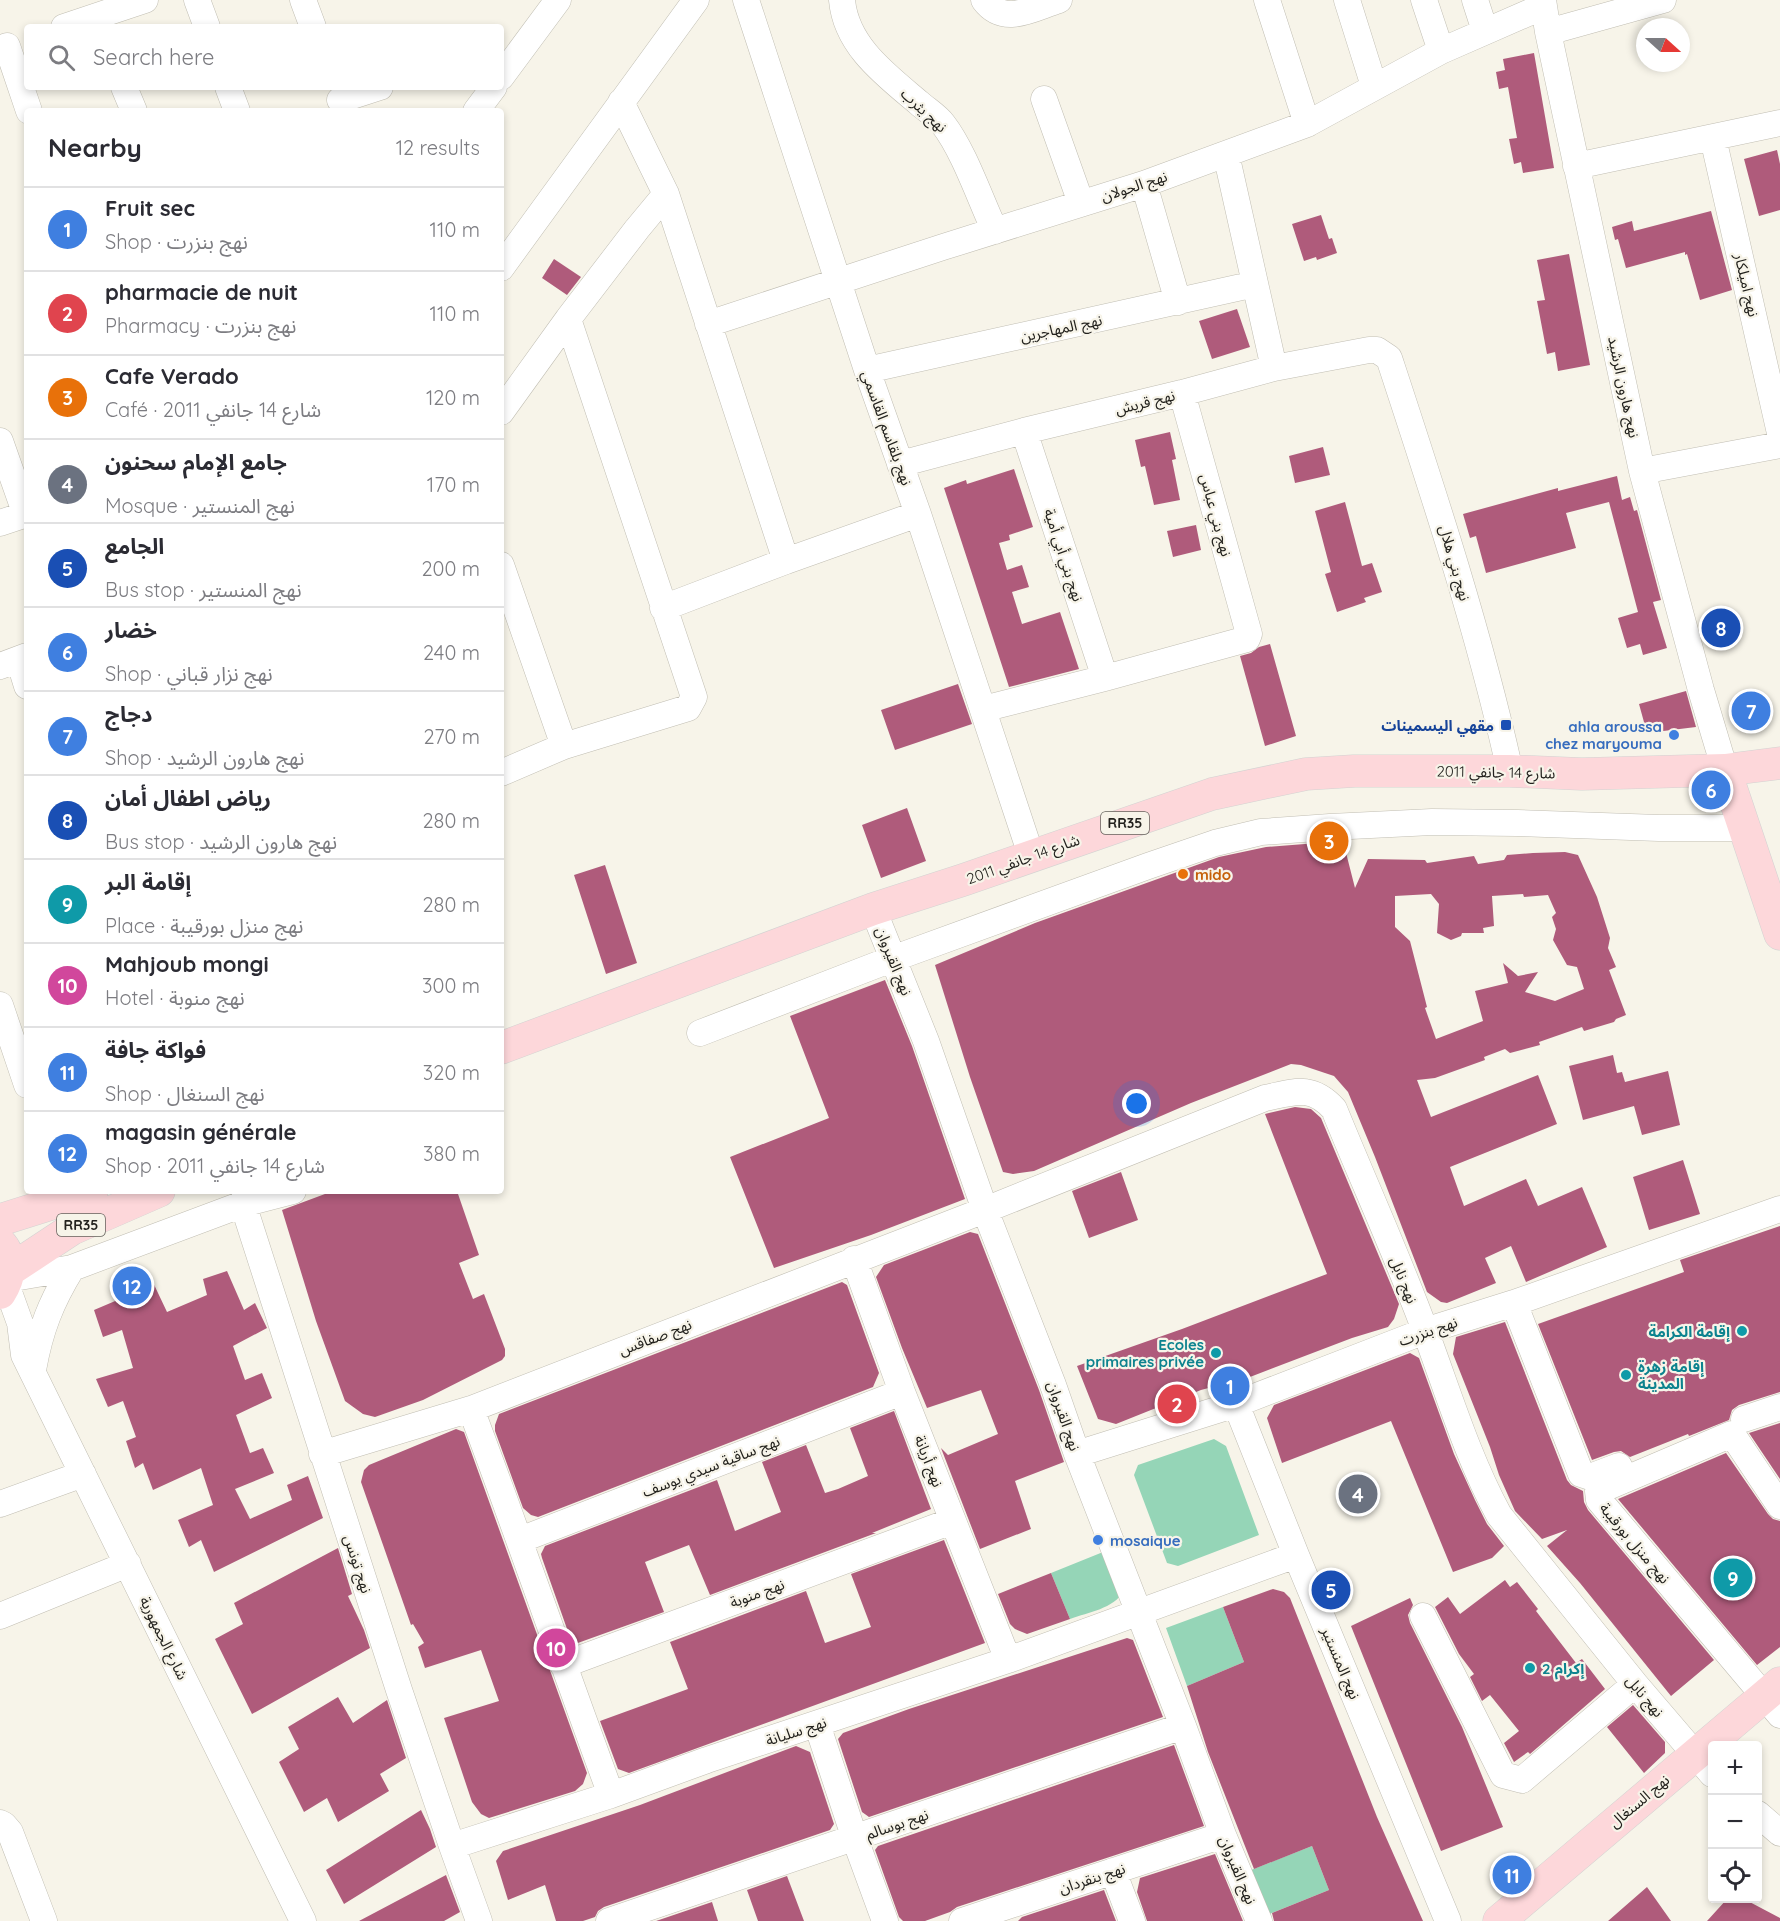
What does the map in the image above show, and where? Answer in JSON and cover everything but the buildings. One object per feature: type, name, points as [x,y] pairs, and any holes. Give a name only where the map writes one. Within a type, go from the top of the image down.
[{"type":"main road","name":"شارع 14 جانفي 2011","points":[[504,1047],[873,909],[1212,794],[1306,774],[1354,771],[1510,771],[1582,774],[1725,770],[1780,763]]},
{"type":"main road","points":[[1725,770],[1743,828],[1773,887],[1780,934]]},
{"type":"main road","name":"RR35","points":[[0,1220],[76,1194]]},
{"type":"main road","name":"RR35","points":[[5,1274],[72,1229],[152,1194]]},
{"type":"main road","name":"نهج السنغال","points":[[1499,1921],[1703,1764],[1775,1698]]},
{"type":"street","points":[[71,24],[145,0]]},
{"type":"street","points":[[197,0],[206,24]]},
{"type":"street","points":[[303,0],[312,24]]},
{"type":"street","points":[[504,73],[558,0]]},
{"type":"street","points":[[504,264],[696,0]]},
{"type":"street","name":"نهج بلقاسم القاسمي","points":[[746,0],[867,370],[918,514],[1031,855]]},
{"type":"street","name":"نهج يثرب","points":[[842,0],[843,14],[859,47],[890,79],[942,122],[955,141],[995,231]]},
{"type":"street","points":[[984,0],[992,9],[1001,14],[1012,15],[1059,0]]},
{"type":"street","points":[[1267,0],[1307,124]]},
{"type":"street","points":[[1347,0],[1374,86]]},
{"type":"street","points":[[1424,0],[1441,51]]},
{"type":"street","points":[[1475,0],[1485,31]]},
{"type":"street","points":[[1548,32],[1663,0]]},
{"type":"street","name":"نهج الجولان","points":[[708,324],[1144,184],[1307,124],[1441,51],[1543,3]]},
{"type":"street","name":"نهج هارون الرشيد","points":[[1543,3],[1642,471],[1725,770]]},
{"type":"street","points":[[504,48],[528,40]]},
{"type":"street","points":[[11,44],[28,108]]},
{"type":"street","points":[[125,90],[133,108]]},
{"type":"street","points":[[229,90],[236,108]]},
{"type":"street","points":[[340,99],[370,90]]},
{"type":"street","points":[[478,108],[492,90]]},
{"type":"street","points":[[1044,99],[1081,203]]},
{"type":"street","points":[[621,102],[666,194],[786,561]]},
{"type":"street","points":[[1576,166],[1780,123]]},
{"type":"street","name":"نهج اميلكار","points":[[1713,138],[1780,433]]},
{"type":"street","points":[[1226,154],[1275,369]]},
{"type":"street","points":[[1144,184],[1178,302]]},
{"type":"street","points":[[504,408],[568,319],[666,194]]},
{"type":"street","name":"نهج المهاجرين","points":[[867,370],[1255,284]]},
{"type":"street","points":[[504,772],[564,746],[688,708],[694,697],[568,319]]},
{"type":"street","name":"نهج قريش","points":[[900,464],[1275,369],[1369,350],[1377,350],[1389,358]]},
{"type":"street","name":"نهج بني هلال","points":[[1389,358],[1449,539],[1492,693],[1510,771]]},
{"type":"street","name":"نهج بني عباس","points":[[1105,678],[1246,639],[1249,634],[1182,393]]},
{"type":"street","name":"نهج بني أبي أمية","points":[[1024,431],[1105,678]]},
{"type":"street","points":[[0,441],[24,508]]},
{"type":"street","points":[[1642,471],[1780,445]]},
{"type":"street","points":[[663,608],[918,514]]},
{"type":"street","points":[[0,523],[24,515]]},
{"type":"street","points":[[504,574],[564,746]]},
{"type":"street","points":[[15,661],[24,680]]},
{"type":"street","points":[[983,709],[1105,678]]},
{"type":"street","points":[[700,1033],[892,958],[1215,843],[1261,832],[1330,826],[1432,822],[1743,828]]},
{"type":"street","name":"نهج القيروان","points":[[873,909],[926,1041],[985,1210],[1053,1385],[1077,1454],[1183,1725],[1223,1835],[1259,1921]]},
{"type":"street","points":[[0,1005],[24,1076]]},
{"type":"street","name":"نهج نابل","points":[[985,1210],[1265,1098],[1293,1092],[1317,1094],[1334,1108],[1425,1330],[1471,1458],[1499,1515],[1635,1684],[1703,1764]]},
{"type":"street","points":[[28,1363],[20,1323],[5,1274],[72,1268],[244,1198],[272,1194]]},
{"type":"street","name":"نهج تونس","points":[[244,1198],[322,1454],[399,1690],[479,1921]]},
{"type":"street","name":"نهج بنزرت","points":[[1077,1454],[1236,1404],[1425,1330],[1514,1303],[1780,1209]]},
{"type":"street","name":"نهج صفاقس","points":[[322,1454],[471,1409],[985,1210]]},
{"type":"street","name":"نهج أريانة","points":[[854,1259],[902,1392],[1008,1660]]},
{"type":"street","points":[[28,1363],[46,1316],[72,1268]]},
{"type":"street","points":[[1514,1303],[1581,1474],[1590,1477],[1599,1475],[1708,1429]]},
{"type":"street","points":[[0,1334],[28,1363]]},
{"type":"street","name":"شارع الجمهورية","points":[[28,1363],[303,1921]]},
{"type":"street","name":"نهج ساقية سيدي يوسف","points":[[520,1540],[902,1392]]},
{"type":"street","name":"نهج المنستير","points":[[1236,1404],[1296,1555],[1449,1921]]},
{"type":"street","points":[[1744,1419],[1780,1407]]},
{"type":"street","points":[[471,1409],[611,1795]]},
{"type":"street","name":"نهج منزل بورقيبة","points":[[1775,1698],[1599,1500],[1598,1491],[1732,1434],[1780,1506]]},
{"type":"street","points":[[0,1504],[84,1474]]},
{"type":"street","name":"نهج منوبة","points":[[563,1665],[952,1521]]},
{"type":"street","name":"نهج سليانة","points":[[452,1846],[611,1795],[707,1760],[1008,1660],[1296,1555]]},
{"type":"street","points":[[0,1616],[128,1564]]},
{"type":"street","points":[[1423,1616],[1503,1775],[1522,1780],[1635,1684]]},
{"type":"street","points":[[817,1724],[885,1921]]},
{"type":"street","name":"نهج بوسالم","points":[[609,1921],[855,1839],[1183,1725]]},
{"type":"street","points":[[1762,1817],[1780,1833]]},
{"type":"street","points":[[0,1823],[10,1832],[44,1921]]},
{"type":"street","name":"نهج بنقردان","points":[[962,1921],[1008,1914],[1113,1871],[1223,1835]]},
{"type":"street","points":[[1113,1871],[1132,1921]]},
{"type":"green space","points":[[1214,1439],[1226,1446],[1259,1535],[1178,1566],[1167,1563],[1134,1475],[1138,1465]]},
{"type":"green space","points":[[1108,1550],[1124,1591],[1107,1606],[1070,1619],[1051,1573]]},
{"type":"green space","points":[[1223,1607],[1244,1662],[1187,1686],[1166,1628]]},
{"type":"green space","points":[[1312,1846],[1329,1890],[1267,1915],[1251,1870]]},
{"type":"place","name":"رياض اطفال أمان","points":[[1721,628]]},
{"type":"place","name":"دجاج","points":[[1751,711]]},
{"type":"place","name":"مقهي اليسمينات","points":[[1506,725]]},
{"type":"place","name":"ahla aroussa chez maryouma","points":[[1674,735]]},
{"type":"place","name":"خضار","points":[[1711,790]]},
{"type":"place","name":"Cafe Verado","points":[[1329,841]]},
{"type":"place","name":"mido","points":[[1183,874]]},
{"type":"place","name":"magasin générale","points":[[132,1286]]},
{"type":"place","name":"إقامة الكرامة","points":[[1742,1331]]},
{"type":"place","name":"Ecoles primaires privée","points":[[1216,1353]]},
{"type":"place","name":"إقامة زهرة المدينة","points":[[1626,1375]]},
{"type":"place","name":"Fruit sec","points":[[1230,1386]]},
{"type":"place","name":"pharmacie de nuit","points":[[1177,1404]]},
{"type":"place","name":"جامع الإمام سحنون","points":[[1358,1494]]},
{"type":"place","name":"mosaique","points":[[1098,1540]]},
{"type":"place","name":"إقامة البر","points":[[1733,1578]]},
{"type":"place","name":"الجامع","points":[[1331,1590]]},
{"type":"place","name":"Mahjoub mongi","points":[[556,1648]]},
{"type":"place","name":"إكرام 2","points":[[1530,1668]]},
{"type":"place","name":"فواكة جافة","points":[[1512,1875]]}]
